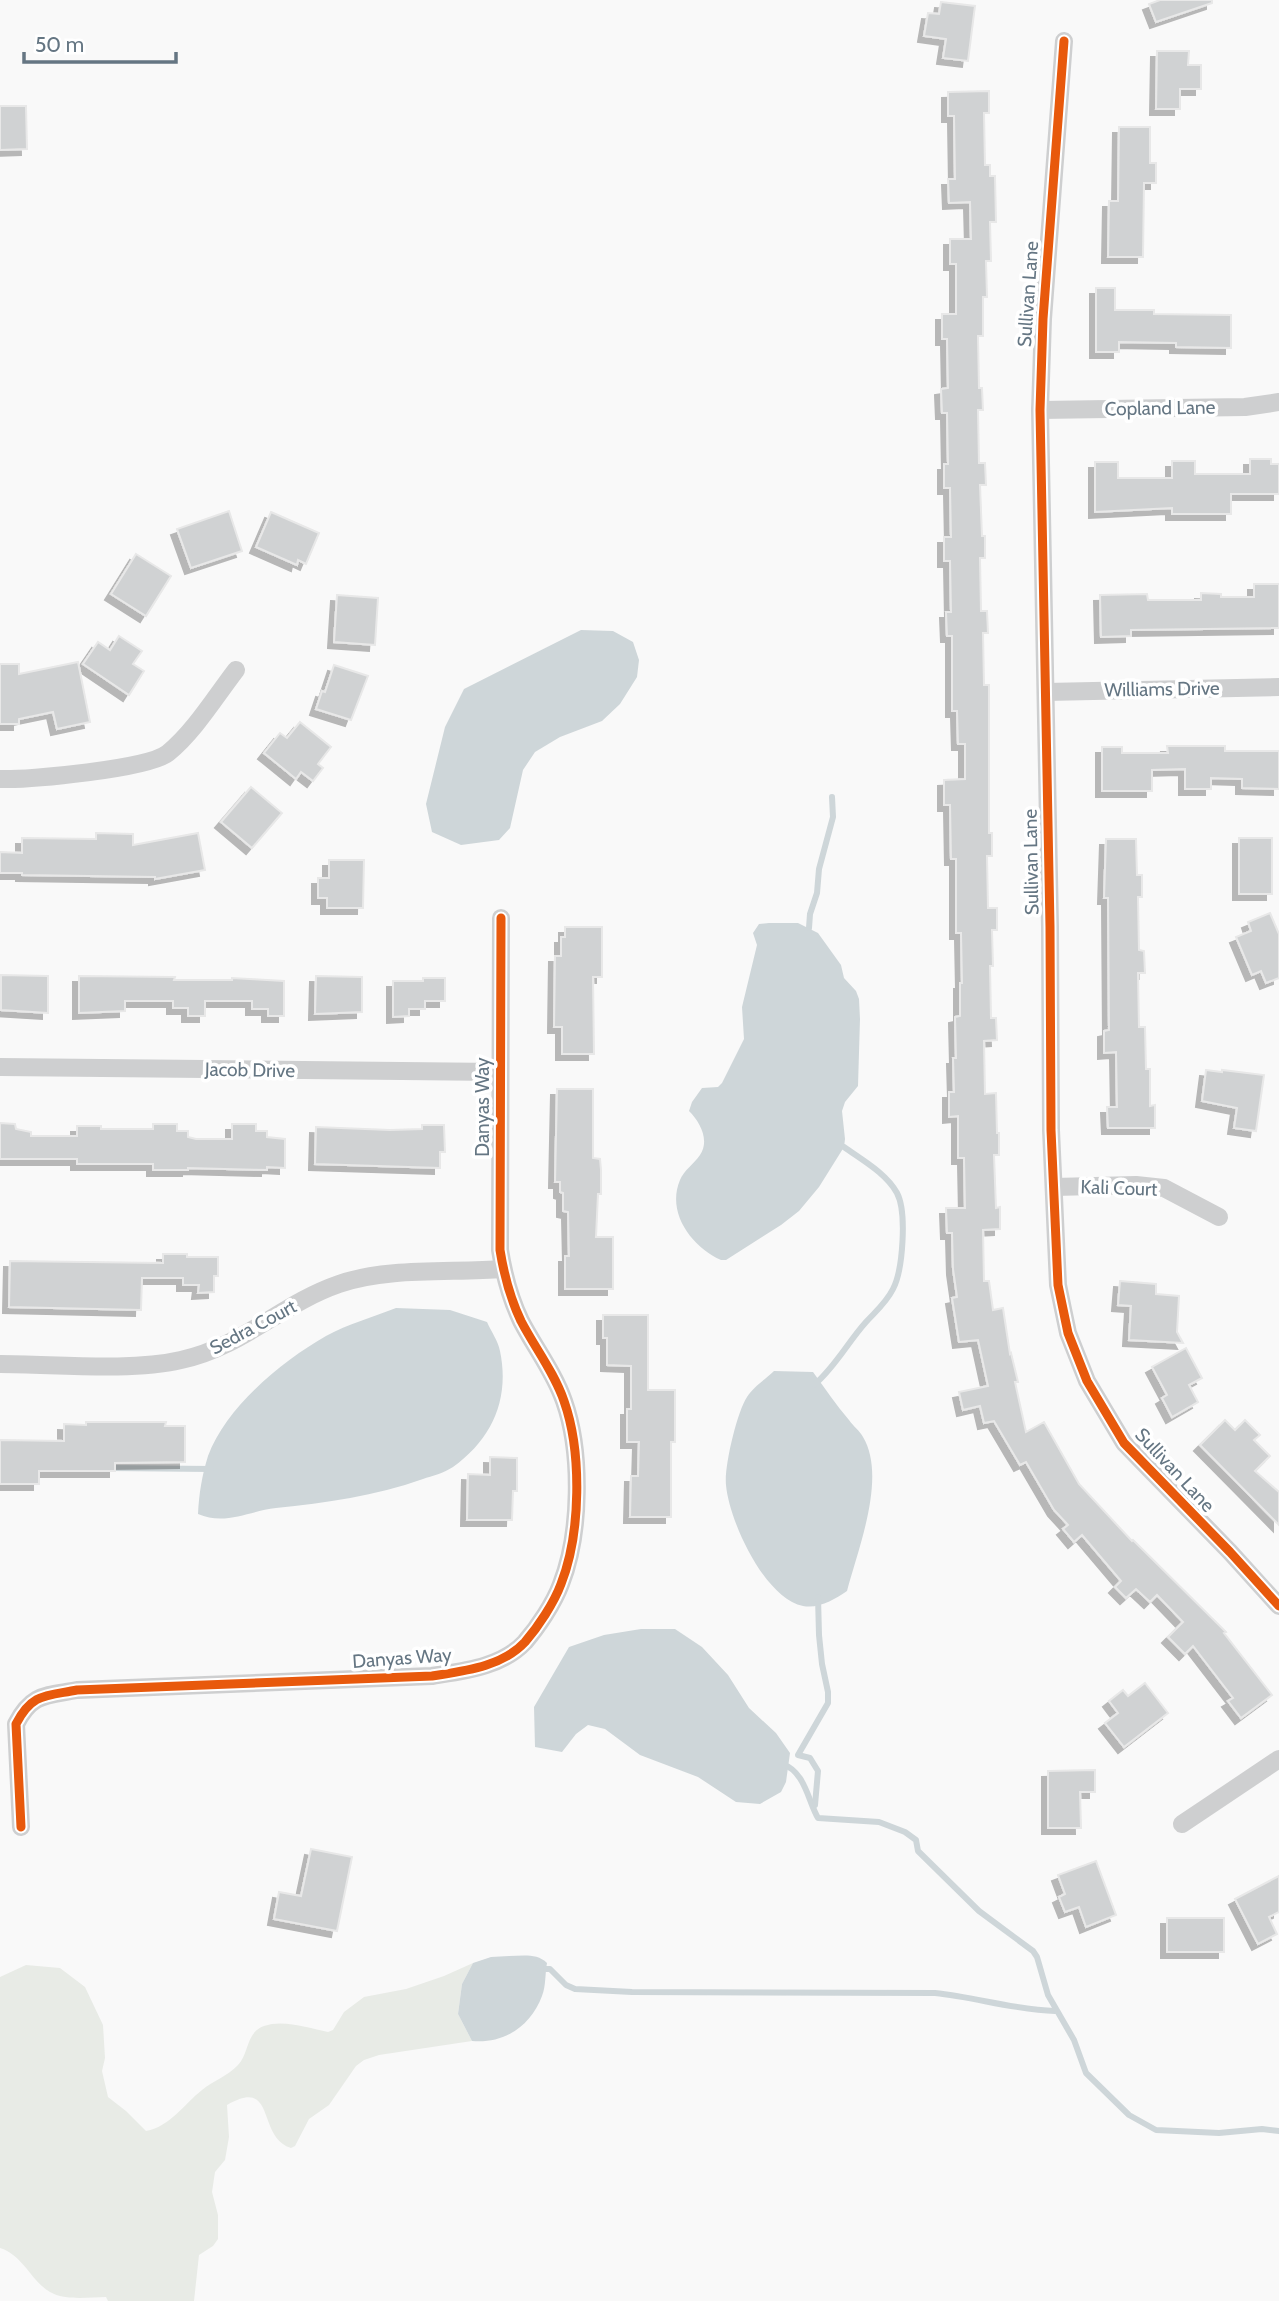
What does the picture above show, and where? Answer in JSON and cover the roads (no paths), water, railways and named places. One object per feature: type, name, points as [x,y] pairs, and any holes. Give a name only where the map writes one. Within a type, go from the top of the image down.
[{"type":"street","name":"Sullivan Lane","points":[[1064,41],[1043,319],[1040,410],[1051,1130],[1058,1285],[1068,1333],[1092,1390],[1124,1443],[1279,1606]]},
{"type":"street","name":"Copland Lane","points":[[1040,410],[1245,407],[1279,402]]},
{"type":"street","points":[[0,779],[124,768],[167,754],[200,718],[236,670]]},
{"type":"street","name":"Williams Drive","points":[[1046,692],[1279,687]]},
{"type":"street","name":"Danyas Way","points":[[20,1827],[16,1724],[23,1710],[34,1699],[77,1690],[432,1676],[475,1669],[500,1660],[524,1643],[561,1586],[575,1522],[575,1465],[565,1402],[522,1321],[506,1282],[499,1237],[501,918]]},
{"type":"street","name":"Jacob Drive","points":[[0,1067],[500,1072]]},
{"type":"street","name":"Kali Court","points":[[1054,1187],[1136,1185],[1164,1188],[1219,1217]]},
{"type":"street","name":"Sedra Court","points":[[0,1364],[122,1365],[179,1360],[213,1351],[244,1337],[294,1305],[340,1283],[365,1276],[503,1269]]},
{"type":"street","points":[[1182,1824],[1279,1759]]},
{"type":"waterway","points":[[809,928],[819,869],[833,817],[832,797]]},
{"type":"waterway","points":[[815,1384],[887,1299],[896,1280],[901,1255],[903,1227],[897,1193],[880,1173],[844,1147]]},
{"type":"waterway","points":[[110,1468],[211,1469]]},
{"type":"waterway","points":[[815,1805],[818,1771],[810,1758],[798,1755],[828,1703],[819,1635],[818,1597]]},
{"type":"waterway","points":[[782,1764],[796,1773],[801,1780],[818,1818],[879,1822],[905,1832],[916,1840],[918,1851],[979,1911],[1033,1951],[1048,1995],[1074,2040],[1086,2073],[1129,2115],[1156,2130],[1219,2133],[1262,2129],[1279,2131]]},
{"type":"waterway","points":[[546,1969],[550,1969],[566,1985],[575,1989],[632,1992],[935,1993],[1055,2011]]}]
